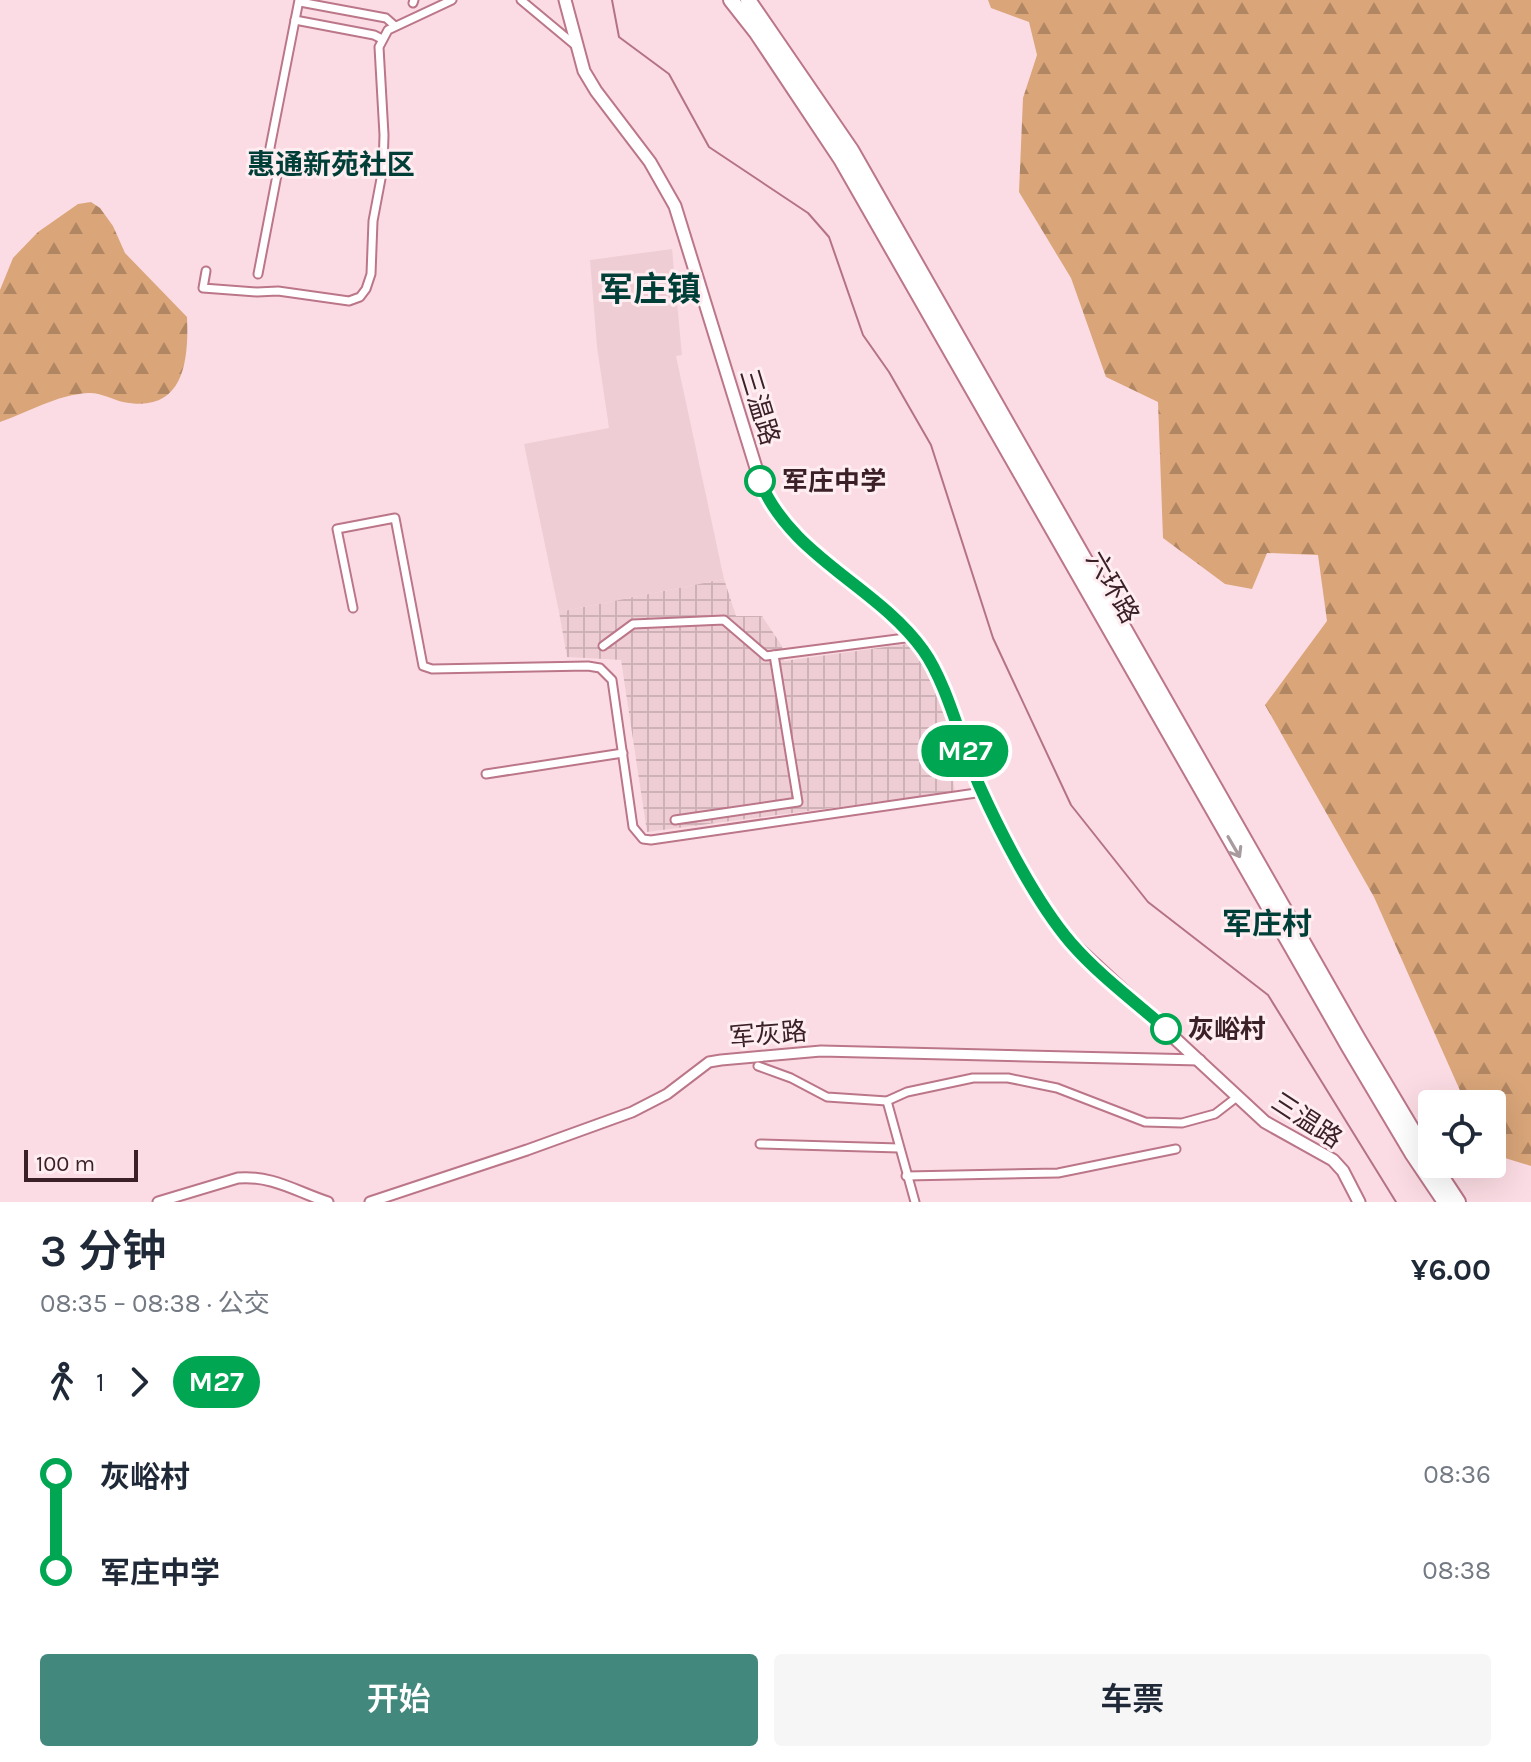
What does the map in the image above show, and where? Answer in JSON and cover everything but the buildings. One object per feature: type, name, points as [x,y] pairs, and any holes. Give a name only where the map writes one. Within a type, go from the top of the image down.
[{"type":"highway","name":"六环路","points":[[731,0],[757,33],[841,159],[1201,778],[1418,1141]]},
{"type":"highway","name":"六环路","points":[[748,0],[851,150],[1357,1060],[1445,1202]]},
{"type":"highway","name":"六环路","points":[[1442,1178],[1458,1202]]},
{"type":"main road","name":"三温路","points":[[565,0],[584,71],[650,162],[675,206],[761,484],[774,509],[790,530],[889,613],[926,653],[983,792],[1022,866],[1062,932],[1093,965],[1265,1122],[1333,1160],[1343,1171],[1359,1202]]},
{"type":"street","points":[[206,271],[203,288],[278,291],[349,301],[360,297],[371,274],[373,221],[383,168],[384,123],[379,47],[382,39],[395,26],[452,0]]},
{"type":"street","points":[[521,0],[575,45]]},
{"type":"street","points":[[258,274],[278,170],[266,168],[299,1],[333,4],[386,18],[395,26]]},
{"type":"street","points":[[295,20],[382,39]]},
{"type":"street","points":[[353,608],[337,529],[395,518],[423,666],[432,669],[600,668],[612,680],[633,827],[643,839],[983,792]]},
{"type":"street","points":[[603,646],[633,624],[724,620],[766,656],[913,637]]},
{"type":"street","points":[[675,820],[798,802],[774,655]]},
{"type":"street","points":[[486,774],[623,753]]},
{"type":"street","name":"军灰路","points":[[370,1202],[632,1112],[667,1094],[709,1062],[821,1051],[1200,1060]]},
{"type":"street","points":[[758,1066],[791,1078],[827,1097],[887,1101],[907,1092],[973,1078],[1008,1078],[1057,1088],[1145,1122],[1182,1123],[1215,1114],[1237,1097]]},
{"type":"street","points":[[887,1101],[915,1202]]},
{"type":"street","points":[[760,1144],[899,1148]]},
{"type":"street","points":[[906,1176],[1058,1173],[1176,1149]]},
{"type":"street","points":[[158,1202],[250,1177],[278,1182],[316,1200],[328,1202]]},
{"type":"shaded area","name":"军庄中学","points":[[672,249],[682,355],[676,356],[724,579],[559,612],[524,444],[609,428],[597,347],[590,260]]},
{"type":"shaded area","points":[[724,579],[736,616],[762,616],[782,646],[784,661],[907,644],[924,666],[958,749],[949,753],[955,792],[647,832],[621,660],[567,657],[559,612]]},
{"type":"green space","points":[[988,0],[1531,0],[1531,1166],[1506,1158],[1506,1090],[1460,1090],[1374,897],[1265,705],[1327,621],[1318,555],[1267,553],[1252,589],[1225,584],[1163,538],[1158,402],[1106,377],[1071,278],[1019,192],[1023,98],[1037,55],[1029,22],[991,8]]},
{"type":"green space","points":[[91,202],[100,208],[113,226],[125,253],[187,317],[186,351],[178,381],[170,393],[143,404],[97,394],[76,394],[0,422],[0,290],[13,258],[38,232],[78,204]]},
{"type":"waterway","points":[[612,0],[619,37],[669,74],[709,147],[808,213],[829,237],[863,335],[889,372],[931,445],[993,638],[1071,805],[1148,902],[1268,995],[1396,1202]]},
{"type":"bus line","name":"M27","points":[[760,481],[774,509],[790,530],[906,628],[926,653],[981,789],[1052,918],[1093,965],[1166,1029]]},
{"type":"place","name":"军庄中学","points":[[760,481]]},
{"type":"place","name":"灰峪村","points":[[1166,1029]]},
{"type":"district","name":"惠通新苑社区","points":[[331,164]]},
{"type":"district","name":"军庄镇","points":[[650,289]]},
{"type":"district","name":"军庄村","points":[[1267,924]]}]
